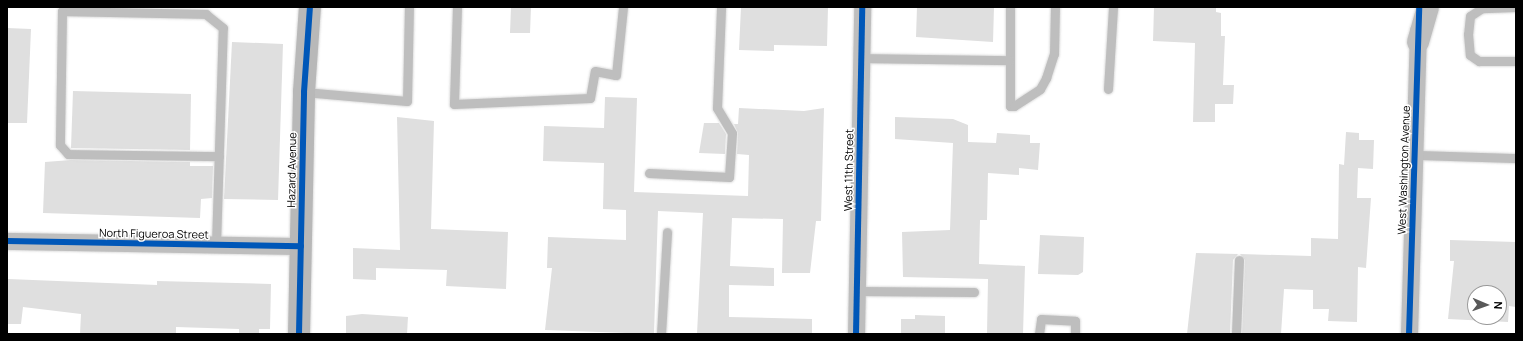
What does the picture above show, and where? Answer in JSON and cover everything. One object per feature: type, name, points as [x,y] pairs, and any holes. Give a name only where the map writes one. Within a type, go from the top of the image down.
[{"type":"main road","points":[[1418,42],[1428,7]]},
{"type":"street","name":"Hazard Avenue","points":[[298,334],[304,92],[310,7]]},
{"type":"street","name":"West 11th Street","points":[[856,334],[862,7]]},
{"type":"street","name":"West Washington Avenue","points":[[1409,334],[1419,7]]},
{"type":"street","name":"North Figueroa Street","points":[[7,241],[301,246]]},
{"type":"lane","points":[[304,92],[407,102],[410,7]]},
{"type":"lane","points":[[457,7],[454,104],[590,98],[595,71],[616,75],[623,7]]},
{"type":"lane","points":[[649,174],[729,177],[732,132],[717,108],[721,7]]},
{"type":"lane","points":[[1010,7],[1010,106],[1014,106],[1040,90],[1046,78],[1054,54],[1055,7]]},
{"type":"lane","points":[[1108,89],[1114,7]]},
{"type":"lane","points":[[1516,7],[1482,8],[1470,16],[1468,34],[1470,54],[1479,61],[1516,61]]},
{"type":"lane","points":[[216,245],[219,156],[223,28],[206,14],[62,11],[60,146],[68,154],[219,156]]},
{"type":"lane","points":[[861,58],[1009,60]]},
{"type":"lane","points":[[1415,155],[1516,158]]},
{"type":"lane","points":[[661,334],[667,232]]},
{"type":"lane","points":[[1236,334],[1239,260]]},
{"type":"lane","points":[[857,291],[974,292]]},
{"type":"lane","points":[[1039,334],[1040,319],[1075,321],[1075,334]]},
{"type":"building","points":[[511,7],[531,7],[530,33],[510,33]]},
{"type":"building","points":[[741,7],[828,7],[827,46],[774,45],[774,51],[739,50]]},
{"type":"building","points":[[917,7],[994,7],[993,42],[916,37]]},
{"type":"building","points":[[1154,7],[1216,7],[1216,12],[1221,13],[1221,36],[1225,36],[1223,85],[1234,85],[1233,104],[1215,104],[1215,122],[1193,122],[1195,43],[1153,41]]},
{"type":"building","points":[[7,28],[31,29],[27,123],[8,123]]},
{"type":"building","points":[[232,42],[283,44],[278,200],[224,199]]},
{"type":"building","points":[[73,91],[191,94],[190,150],[71,148]]},
{"type":"building","points":[[605,97],[637,98],[634,192],[748,196],[749,155],[737,154],[738,133],[734,124],[738,124],[739,108],[804,111],[824,108],[821,221],[816,221],[810,273],[782,273],[783,219],[732,218],[730,266],[774,268],[774,286],[729,285],[729,317],[812,319],[812,334],[697,334],[703,213],[658,211],[654,334],[545,330],[552,268],[547,268],[548,237],[626,240],[626,210],[603,209],[604,163],[543,161],[544,126],[604,128]]},
{"type":"building","points":[[397,117],[434,121],[431,229],[508,232],[506,289],[446,286],[447,270],[376,268],[376,280],[353,279],[353,248],[400,250]]},
{"type":"building","points":[[895,117],[953,119],[968,125],[968,142],[996,143],[997,133],[1030,135],[1030,143],[1040,143],[1038,170],[1019,168],[1019,175],[988,173],[987,220],[980,220],[979,264],[1025,266],[1023,334],[987,334],[988,279],[903,277],[902,232],[950,230],[953,143],[895,139]]},
{"type":"building","points":[[704,123],[719,123],[726,134],[725,154],[699,153]]},
{"type":"building","points":[[1346,132],[1359,133],[1359,140],[1374,140],[1373,169],[1358,168],[1357,198],[1371,198],[1366,268],[1358,267],[1357,322],[1328,321],[1329,309],[1313,309],[1313,290],[1284,289],[1281,334],[1242,334],[1245,260],[1240,254],[1311,256],[1311,238],[1338,239],[1339,164],[1344,165]]},
{"type":"building","points":[[71,160],[190,162],[190,166],[213,166],[212,198],[201,199],[200,218],[43,213],[45,162]]},
{"type":"building","points":[[1040,235],[1084,237],[1083,272],[1078,275],[1038,274]]},
{"type":"building","points":[[1450,240],[1516,242],[1516,307],[1509,306],[1508,322],[1507,285],[1467,285],[1467,320],[1448,319],[1454,261],[1450,261]]},
{"type":"building","points":[[1196,253],[1238,254],[1233,260],[1230,334],[1187,334]]},
{"type":"building","points":[[8,279],[157,285],[157,281],[271,284],[270,329],[259,329],[259,334],[239,334],[239,329],[176,327],[176,334],[80,334],[81,314],[23,307],[21,324],[7,324]]},
{"type":"building","points":[[362,314],[408,317],[407,334],[346,334],[346,316]]},
{"type":"building","points":[[915,315],[945,316],[945,334],[901,334],[901,319],[915,319]]},
{"type":"cycle path","points":[[299,334],[304,92],[310,7]]},
{"type":"cycle path","points":[[856,334],[862,7]]},
{"type":"cycle path","points":[[1409,334],[1419,7]]},
{"type":"cycle path","points":[[7,241],[301,246]]}]
